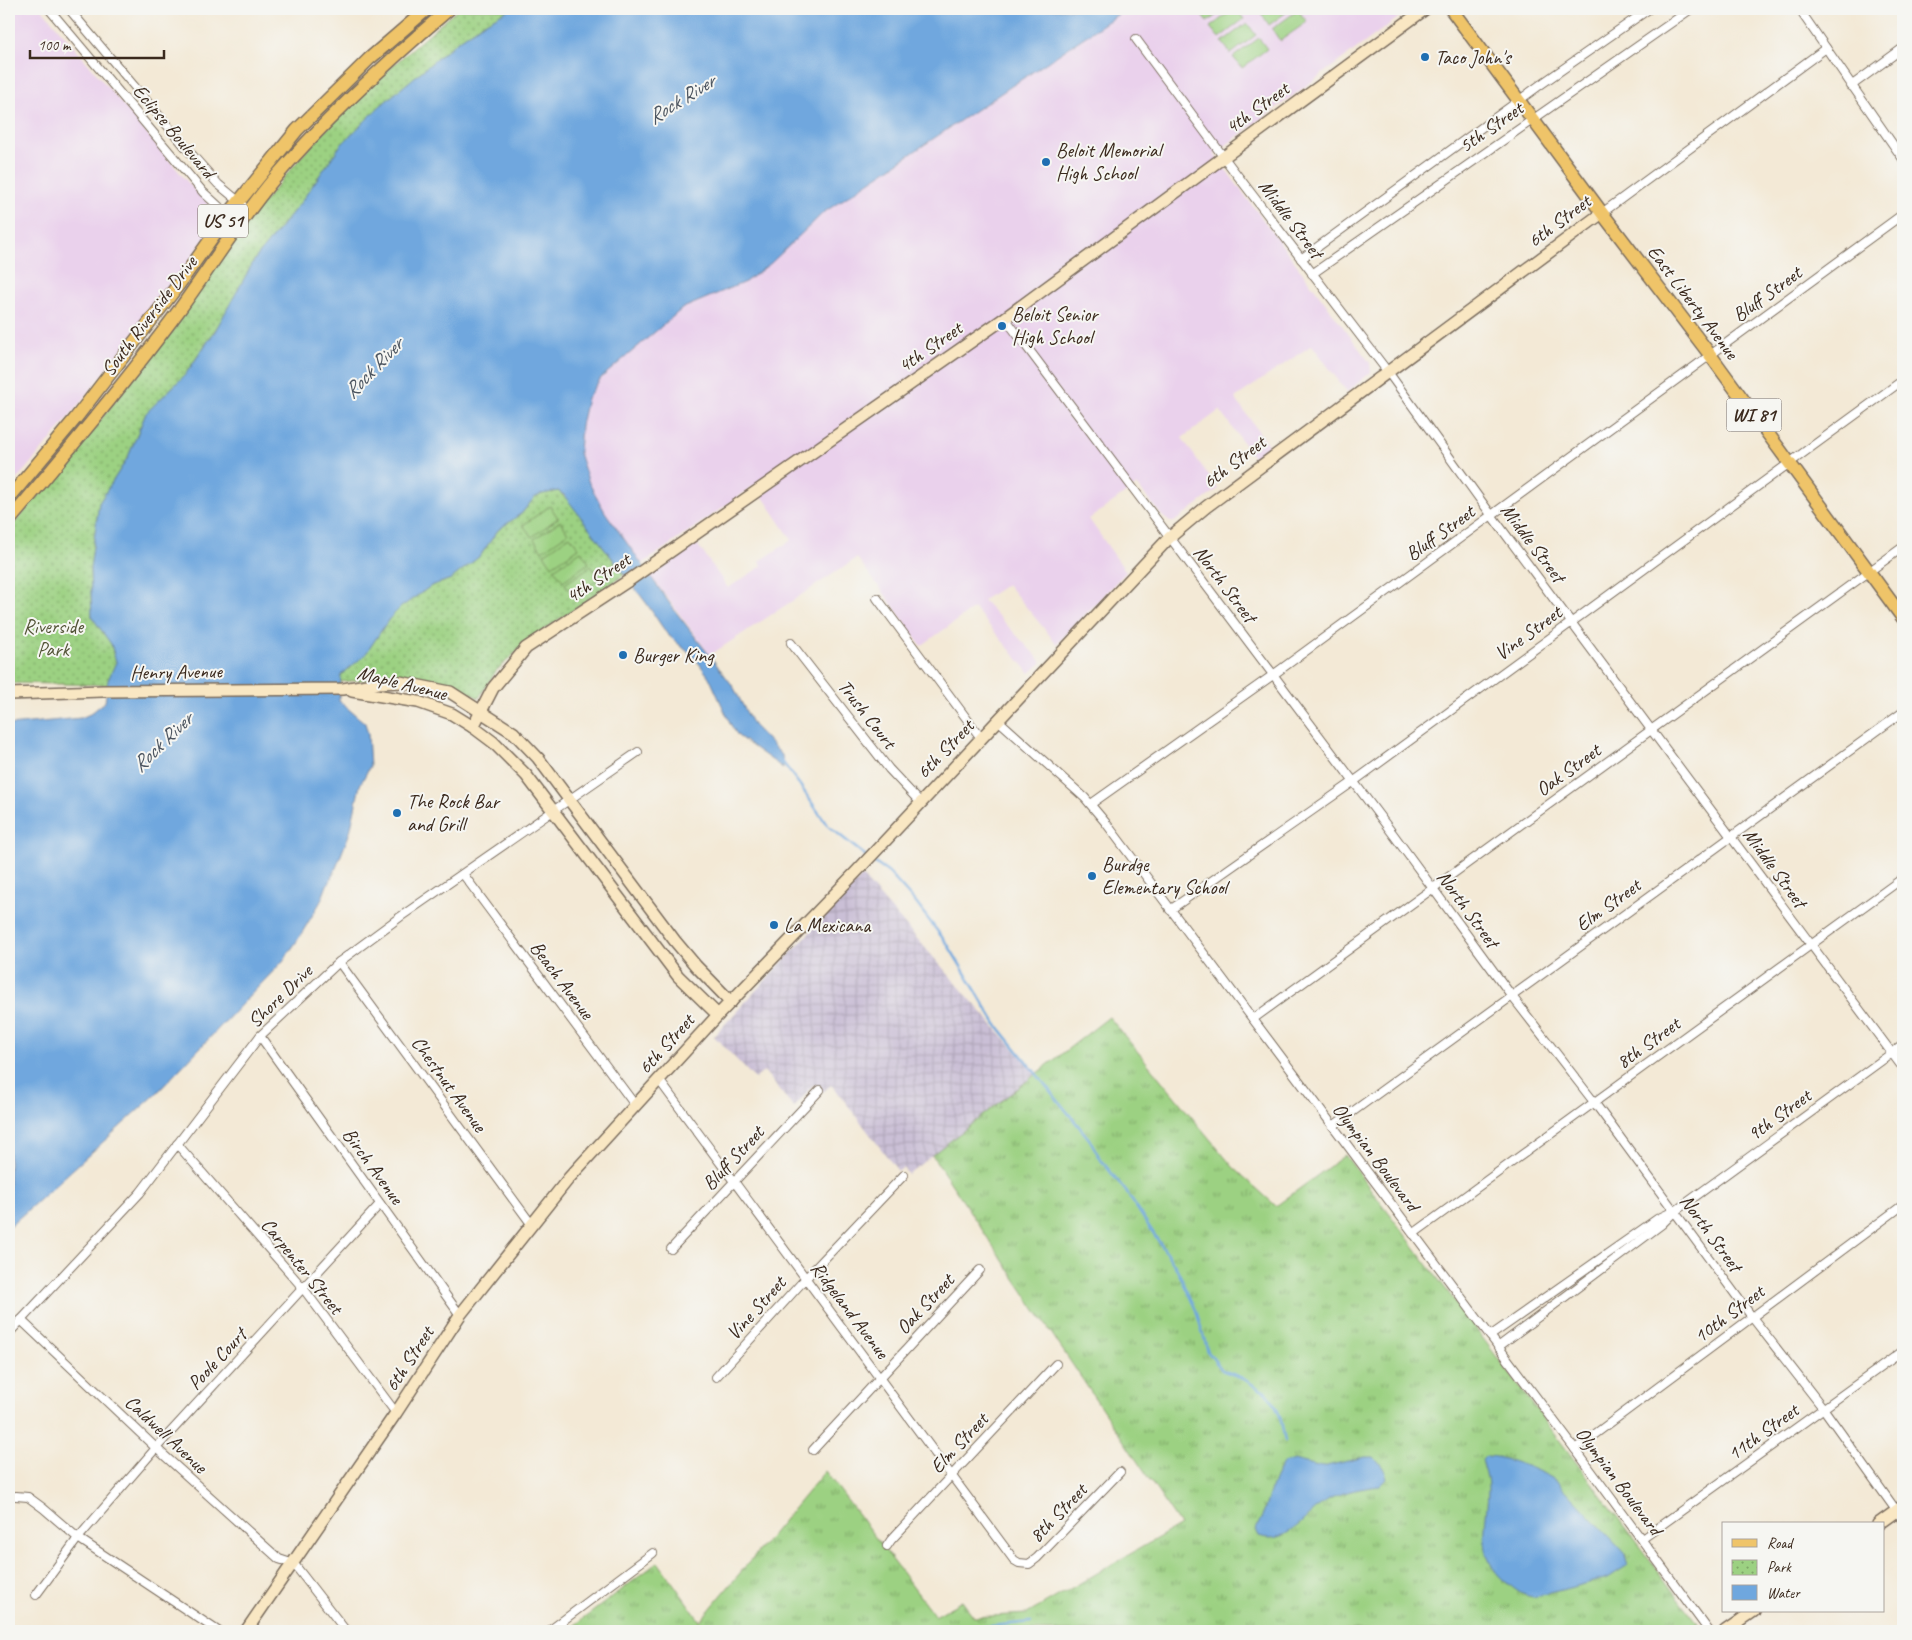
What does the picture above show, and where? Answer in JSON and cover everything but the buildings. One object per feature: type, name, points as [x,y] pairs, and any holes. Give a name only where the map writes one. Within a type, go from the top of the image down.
[{"type":"main road","name":"South Riverside Drive","points":[[9,498],[46,456],[106,380],[239,201],[311,116],[369,59],[427,9]]},
{"type":"main road","name":"South Riverside Drive","points":[[9,521],[146,354],[274,179],[361,88],[391,59],[449,9]]},
{"type":"main road","name":"East Liberty Avenue","points":[[1451,9],[1711,356],[1903,618]]},
{"type":"street","name":"Eclipse Boulevard","points":[[49,9],[203,192],[239,225]]},
{"type":"street","name":"Eclipse Boulevard","points":[[69,9],[194,158],[218,184],[250,210]]},
{"type":"street","name":"4th Street","points":[[473,727],[493,688],[526,648],[628,581],[1005,318],[1425,9]]},
{"type":"street","name":"5th Street","points":[[1301,259],[1648,9]]},
{"type":"street","name":"5th Street","points":[[1312,274],[1691,9]]},
{"type":"street","points":[[1799,9],[1903,159]]},
{"type":"street","name":"Middle Street","points":[[1136,39],[1223,157],[1388,372],[1492,516],[1903,1068]]},
{"type":"street","name":"6th Street","points":[[246,1631],[294,1564],[460,1315],[569,1178],[718,1015],[857,871],[1169,538],[1206,506],[1826,48]]},
{"type":"street","points":[[1851,86],[1903,48]]},
{"type":"street","name":"Bluff Street","points":[[1091,804],[1492,516],[1903,214]]},
{"type":"street","name":"North Street","points":[[1005,318],[1433,888],[1511,995],[1594,1102],[1752,1317],[1901,1512]]},
{"type":"street","name":"Vine Street","points":[[1170,910],[1353,782],[1903,380]]},
{"type":"street","name":"Oak Street","points":[[1252,1019],[1903,547]]},
{"type":"street","points":[[877,598],[981,738]]},
{"type":"street","name":"Trush Court","points":[[791,643],[888,769],[920,802]]},
{"type":"street","name":"Maple Avenue","points":[[343,689],[379,682],[400,682],[450,692],[514,733],[538,758],[568,800],[696,966],[731,1002]]},
{"type":"street","name":"Maple Avenue","points":[[343,689],[418,702],[452,714],[493,742],[514,762],[553,811],[678,976],[718,1015]]},
{"type":"street","name":"Henry Avenue","points":[[9,694],[102,691],[343,689]]},
{"type":"street","name":"Elm Street","points":[[1333,1126],[1903,712]]},
{"type":"street","name":"Olympian Boulevard","points":[[998,720],[1091,804],[1575,1449],[1709,1631]]},
{"type":"street","name":"Shore Drive","points":[[9,1333],[140,1193],[260,1036],[339,962],[400,917],[638,752]]},
{"type":"street","name":"Beach Avenue","points":[[463,874],[635,1105]]},
{"type":"street","name":"8th Street","points":[[1413,1234],[1903,878]]},
{"type":"street","name":"Chestnut Avenue","points":[[339,962],[532,1225]]},
{"type":"street","name":"Birch Avenue","points":[[260,1036],[460,1315]]},
{"type":"street","name":"9th Street","points":[[1498,1347],[1662,1224],[1674,1212],[1903,1045]]},
{"type":"street","name":"Ridgeland Avenue","points":[[659,1080],[1014,1560]]},
{"type":"street","name":"Bluff Street","points":[[671,1249],[820,1090]]},
{"type":"street","name":"Carpenter Street","points":[[178,1144],[303,1288],[396,1413]]},
{"type":"street","name":"Vine Street","points":[[716,1377],[806,1278],[904,1175]]},
{"type":"street","name":"Poole Court","points":[[36,1595],[78,1538],[156,1448],[380,1204]]},
{"type":"street","name":"10th Street","points":[[1575,1449],[1903,1206]]},
{"type":"street","name":"9th Street","points":[[1490,1336],[1657,1219],[1674,1212]]},
{"type":"street","name":"Oak Street","points":[[813,1450],[980,1270]]},
{"type":"street","name":"Caldwell Avenue","points":[[22,1320],[156,1448],[279,1559],[294,1564]]},
{"type":"street","name":"11th Street","points":[[1642,1539],[1903,1351]]},
{"type":"street","name":"Elm Street","points":[[887,1546],[1056,1364]]},
{"type":"street","name":"8th Street","points":[[1014,1560],[1018,1563],[1029,1564],[1037,1558],[1120,1472]]},
{"type":"street","points":[[16,1496],[28,1497],[78,1538],[218,1631]]},
{"type":"street","points":[[1882,1522],[1901,1512]]},
{"type":"street","points":[[549,1631],[653,1553]]},
{"type":"street","points":[[294,1564],[346,1631]]},
{"type":"street","points":[[1730,1630],[1753,1612]]},
{"type":"shaded area","points":[[9,9],[42,9],[191,186],[210,205],[214,218],[212,230],[142,324],[54,436],[9,488]]},
{"type":"shaded area","name":"Beloit Senior High School","points":[[1126,9],[1410,9],[1214,154],[1370,363],[1371,372],[1347,392],[1312,345],[1235,398],[1271,449],[1255,460],[1220,410],[1182,438],[1218,489],[1174,522],[1170,522],[1162,516],[1137,485],[1089,519],[1126,572],[1057,644],[1007,584],[983,600],[1042,662],[1030,673],[974,608],[921,646],[857,558],[710,655],[650,575],[695,541],[728,588],[762,566],[760,561],[792,540],[755,485],[642,564],[605,512],[589,483],[579,453],[581,425],[587,398],[593,387],[614,366],[683,308],[745,282],[771,263],[823,213]]},
{"type":"shaded area","points":[[862,876],[1036,1074],[908,1174],[903,1168],[898,1171],[831,1085],[823,1092],[818,1086],[813,1085],[794,1108],[764,1071],[755,1079],[714,1036]]},
{"type":"green space","name":"Riverside Park","points":[[458,9],[510,9],[486,22],[458,41],[380,106],[340,146],[301,202],[255,259],[237,297],[185,375],[146,413],[128,457],[99,503],[90,569],[92,617],[111,644],[116,662],[108,685],[9,683],[9,530],[106,413],[231,244],[302,156],[358,98]]},
{"type":"green space","points":[[1201,9],[1225,9],[1207,22],[1198,11]]},
{"type":"green space","points":[[1234,9],[1244,19],[1219,38],[1210,27]]},
{"type":"green space","points":[[1267,9],[1291,9],[1269,25],[1261,13]]},
{"type":"green space","points":[[1298,10],[1307,22],[1280,41],[1272,29]]},
{"type":"green space","points":[[1247,23],[1256,35],[1231,54],[1222,42]]},
{"type":"green space","points":[[1259,38],[1267,49],[1242,68],[1233,57]]},
{"type":"green space","points":[[558,491],[573,505],[624,575],[532,638],[496,671],[479,698],[447,682],[409,676],[339,682],[341,675],[365,655],[389,619],[401,607],[431,586],[451,579],[480,556],[498,530],[522,513],[534,498],[542,494]]},
{"type":"green space","points":[[550,506],[558,518],[532,537],[523,525]]},
{"type":"green space","points":[[560,521],[568,533],[542,551],[534,539]]},
{"type":"green space","points":[[570,536],[579,548],[552,566],[544,554]]},
{"type":"green space","points":[[581,551],[589,563],[563,581],[554,569]]},
{"type":"green space","points":[[591,566],[600,578],[574,597],[565,584]]},
{"type":"green space","points":[[1109,1017],[1233,1167],[1276,1206],[1345,1155],[1703,1631],[567,1631],[658,1562],[700,1621],[825,1471],[935,1616],[962,1601],[974,1617],[1027,1614],[1180,1525],[932,1155]]},
{"type":"water","name":"Rock River","points":[[510,9],[1126,9],[823,213],[771,263],[745,282],[683,308],[601,378],[587,398],[581,425],[579,453],[589,483],[605,512],[673,608],[733,686],[753,725],[782,755],[783,768],[738,736],[709,677],[695,658],[667,634],[647,604],[564,495],[558,491],[542,494],[534,498],[522,513],[498,530],[480,556],[451,579],[431,586],[401,607],[389,619],[365,655],[341,675],[339,701],[365,723],[368,734],[370,766],[360,785],[350,832],[334,873],[321,901],[283,961],[155,1095],[9,1227],[9,725],[81,718],[90,714],[105,702],[108,680],[116,662],[111,644],[92,617],[90,569],[99,503],[128,457],[146,413],[185,375],[215,331],[255,259],[301,202],[340,146],[380,106],[458,41],[486,22]]},
{"type":"water","points":[[1486,1456],[1503,1458],[1523,1465],[1557,1481],[1624,1552],[1628,1565],[1608,1578],[1534,1597],[1523,1594],[1513,1588],[1496,1573],[1486,1551],[1485,1527],[1488,1487],[1482,1460]]},
{"type":"water","points":[[1365,1457],[1374,1457],[1384,1469],[1387,1479],[1380,1486],[1355,1490],[1331,1498],[1298,1526],[1280,1536],[1270,1538],[1259,1536],[1256,1530],[1257,1527],[1274,1480],[1284,1463],[1294,1460],[1322,1467]]},
{"type":"waterway","points":[[781,760],[827,825],[866,856]]},
{"type":"waterway","points":[[872,861],[889,873],[916,903],[948,945],[996,1024],[1090,1140],[1101,1160],[1125,1190],[1177,1269],[1196,1310],[1208,1352],[1222,1370],[1242,1378],[1265,1392],[1273,1401],[1280,1416],[1285,1441]]},
{"type":"waterway","points":[[961,1631],[1031,1622]]},
{"type":"place","name":"Taco John's","points":[[1425,57]]},
{"type":"place","name":"Beloit Memorial High School","points":[[1046,162]]},
{"type":"place","name":"Beloit Senior High School","points":[[1002,326]]},
{"type":"place","name":"Burger King","points":[[623,655]]},
{"type":"place","name":"The Rock Bar and Grill","points":[[397,813]]},
{"type":"place","name":"Burdge Elementary School","points":[[1092,876]]},
{"type":"place","name":"La Mexicana","points":[[774,925]]}]
